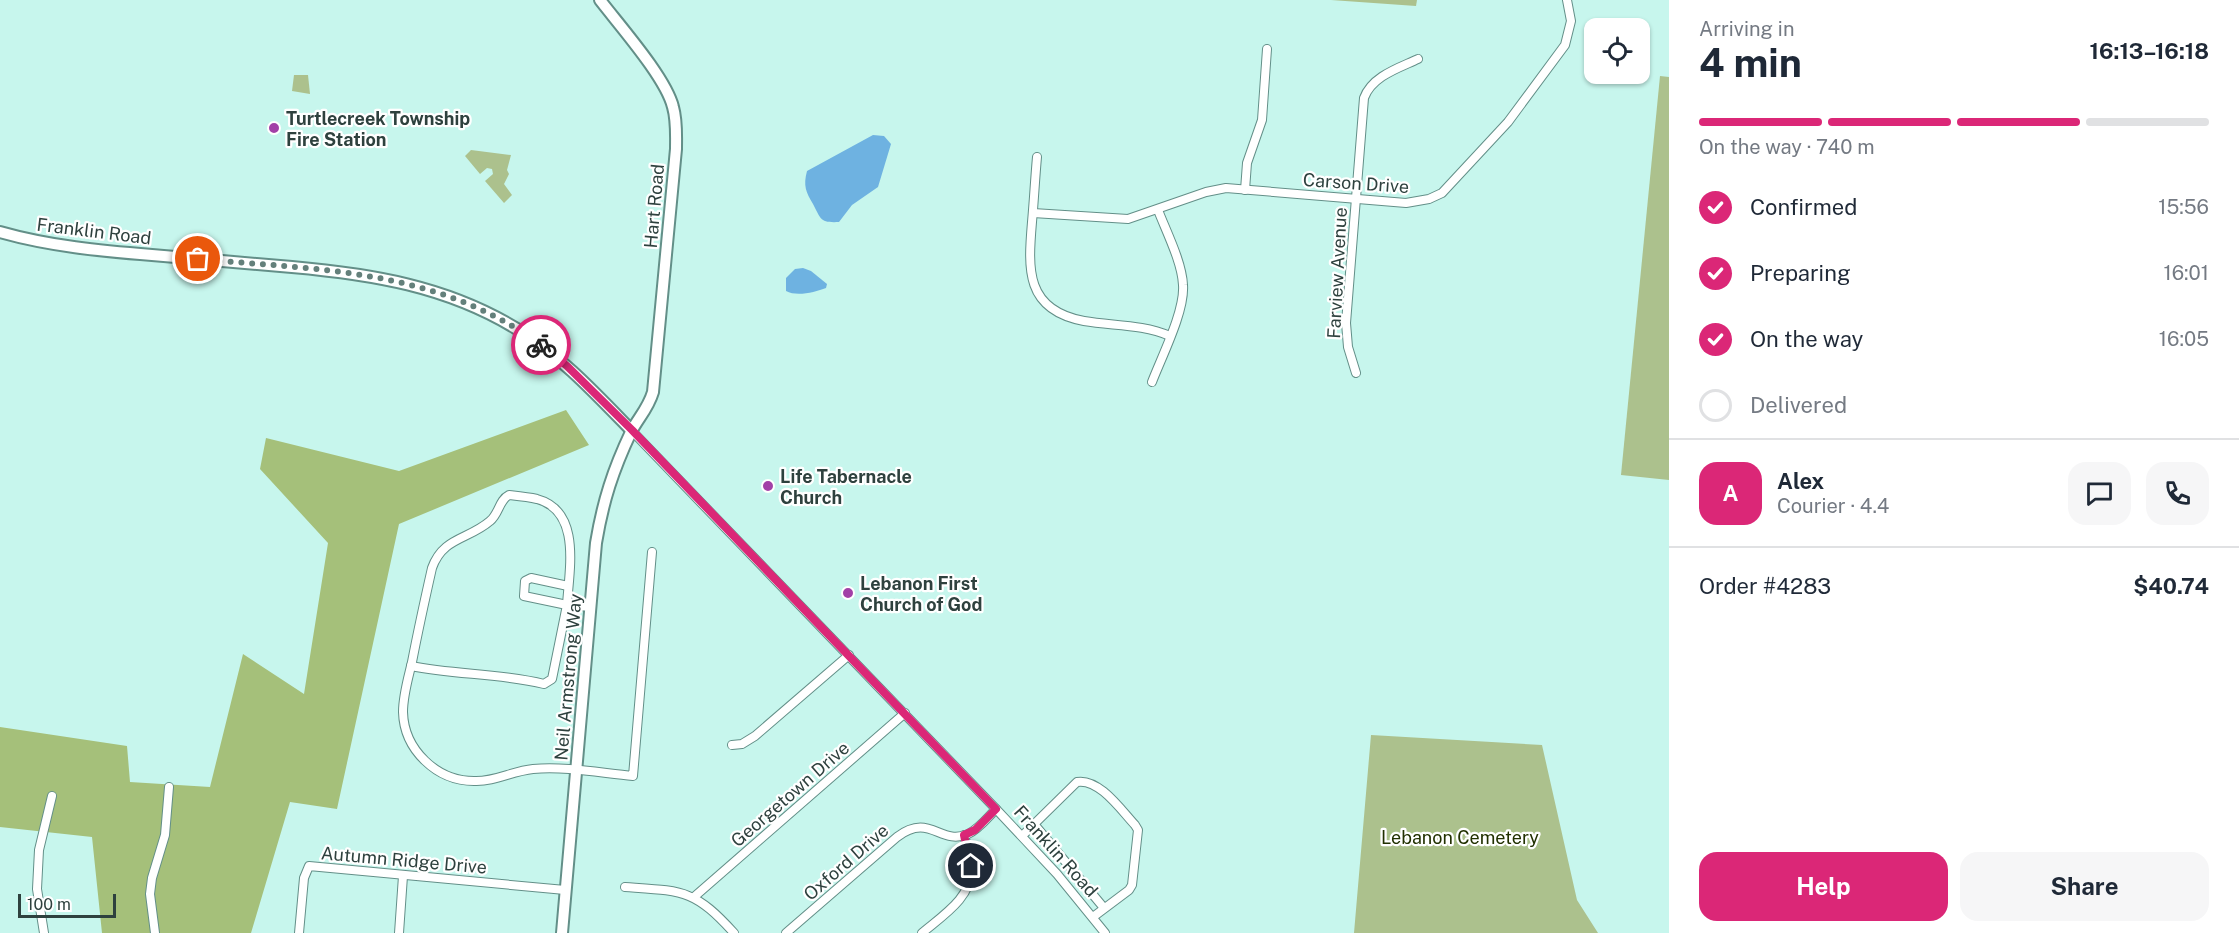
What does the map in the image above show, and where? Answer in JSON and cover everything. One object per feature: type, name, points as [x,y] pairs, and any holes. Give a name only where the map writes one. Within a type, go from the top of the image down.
[{"type":"main road","name":"Hart Road","points":[[600,0],[663,85],[673,106],[676,130],[657,373],[651,401],[632,430]]},
{"type":"main road","name":"Franklin Road","points":[[0,232],[65,246],[103,251],[365,274],[433,290],[486,312],[539,344],[567,366],[632,430]]},
{"type":"main road","name":"Neil Armstrong Way","points":[[562,933],[596,543],[608,485],[632,430]]},
{"type":"street","name":"Carson Drive","points":[[1033,213],[1123,219],[1137,217],[1216,189],[1406,203],[1420,202],[1438,196],[1450,187],[1508,122],[1559,56],[1567,41],[1570,28],[1571,16],[1567,0]]},
{"type":"street","points":[[1245,190],[1247,163],[1262,120],[1268,49]]},
{"type":"street","name":"Farview Avenue","points":[[1356,373],[1348,347],[1346,323],[1362,110],[1366,94],[1375,82],[1418,59]]},
{"type":"street","points":[[1037,157],[1029,269],[1035,288],[1050,307],[1072,318],[1139,326],[1170,336]]},
{"type":"street","points":[[1152,382],[1180,308],[1183,284],[1158,210]]},
{"type":"street","name":"Franklin Road","points":[[632,430],[1022,836],[1057,874],[1105,933]]},
{"type":"street","points":[[411,666],[459,674],[497,675],[544,684],[552,679],[567,605],[571,538],[566,523],[555,509],[539,499],[506,496],[488,524],[439,552],[432,568],[403,701],[406,729],[410,741],[423,759],[443,774],[461,781],[488,781],[532,769],[633,776],[652,552]]},
{"type":"street","points":[[568,586],[531,578],[525,581],[524,596],[567,605],[591,607]]},
{"type":"street","points":[[732,745],[742,744],[755,736],[849,655]]},
{"type":"street","name":"Georgetown Drive","points":[[694,897],[905,713]]},
{"type":"street","points":[[1022,836],[1077,782],[1085,780],[1096,785],[1135,825],[1138,830],[1132,885],[1129,890],[1093,917]]},
{"type":"street","points":[[155,933],[150,894],[152,878],[165,835],[169,787]]},
{"type":"street","points":[[44,933],[37,889],[39,850],[52,796]]},
{"type":"street","points":[[922,933],[956,903],[967,889],[971,866],[964,835],[975,830],[996,809]]},
{"type":"street","points":[[1034,824],[1104,908]]},
{"type":"street","name":"Oxford Drive","points":[[786,933],[909,829],[923,827],[950,836],[964,835]]},
{"type":"street","name":"Autumn Ridge Drive","points":[[299,933],[304,878],[309,866],[566,890]]},
{"type":"street","points":[[399,933],[403,876]]},
{"type":"street","points":[[625,887],[670,890],[694,897],[717,914],[734,933]]},
{"type":"green space","points":[[1331,0],[1417,0],[1416,6]]},
{"type":"green space","points":[[294,75],[308,75],[310,94],[292,91]]},
{"type":"green space","points":[[1660,76],[1669,77],[1669,480],[1621,475]]},
{"type":"green space","points":[[471,150],[511,155],[507,170],[509,174],[504,184],[512,195],[504,203],[485,181],[493,174],[492,169],[487,168],[480,174],[465,156]]},
{"type":"green space","points":[[566,410],[589,445],[399,524],[337,809],[290,802],[251,933],[102,933],[92,837],[0,827],[0,727],[127,746],[130,782],[210,787],[243,654],[304,694],[328,543],[260,469],[266,438],[399,471]]},
{"type":"green space","name":"Lebanon Cemetery","points":[[1371,735],[1542,745],[1577,900],[1598,933],[1354,933]]},
{"type":"water","points":[[873,135],[884,136],[891,144],[878,187],[852,205],[839,222],[825,221],[820,217],[807,192],[805,181],[807,171]]},
{"type":"water","points":[[803,268],[811,271],[827,284],[826,288],[801,294],[786,291],[786,278],[795,269]]},
{"type":"way so far","points":[[198,259],[365,274],[417,285],[468,303],[516,328],[541,345]]},
{"type":"place","name":"Turtlecreek Township Fire Station","points":[[274,128]]},
{"type":"place","name":"Life Tabernacle Church","points":[[768,486]]},
{"type":"place","name":"Lebanon First Church of God","points":[[848,593]]},
{"type":"route","points":[[541,345],[567,366],[632,430],[996,809],[975,830],[964,835],[971,866]]}]
